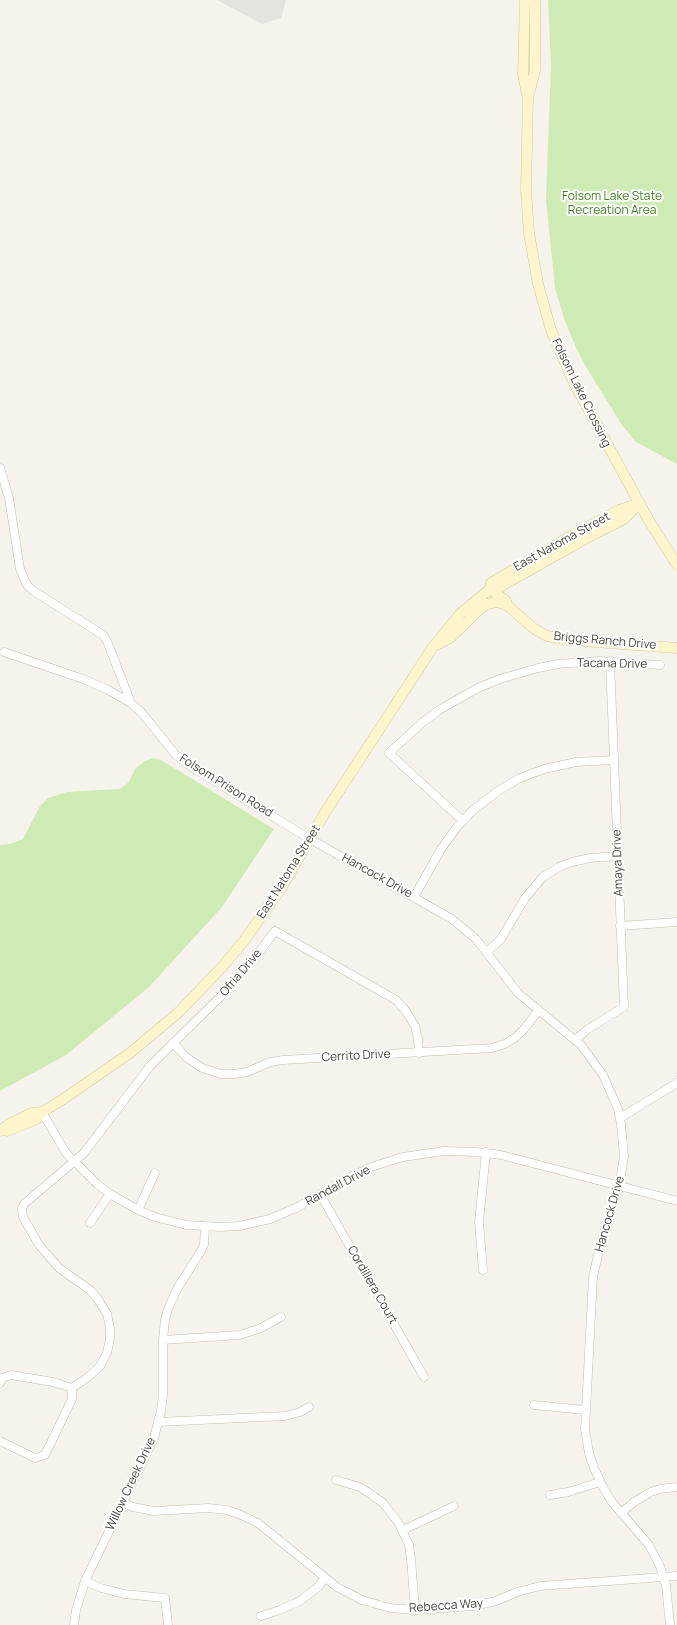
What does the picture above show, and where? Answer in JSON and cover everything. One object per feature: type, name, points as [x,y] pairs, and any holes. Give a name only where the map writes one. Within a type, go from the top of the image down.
[{"type":"main road","name":"Folsom Lake Crossing","points":[[525,0],[524,75],[528,97],[527,210],[538,284],[551,330],[562,359],[600,433],[640,503]]},
{"type":"main road","name":"Folsom Lake Crossing","points":[[528,97],[535,71],[535,0]]},
{"type":"main road","points":[[640,503],[677,565]]},
{"type":"main road","name":"East Natoma Street","points":[[0,1132],[11,1130],[37,1119],[42,1112],[130,1053],[202,990],[238,948],[280,890],[338,793],[433,647],[460,614],[490,589],[491,583],[574,534],[619,510],[640,503]]},
{"type":"main road","name":"Briggs Ranch Drive","points":[[490,589],[506,601],[507,605],[533,628],[547,636],[568,640],[677,648]]},
{"type":"main road","points":[[433,647],[450,638],[487,604],[497,602],[507,605]]},
{"type":"street","name":"Folsom Prison Road","points":[[0,468],[9,498],[23,578],[32,590],[103,635],[107,640],[130,703]]},
{"type":"street","name":"Folsom Prison Road","points":[[4,652],[86,680],[130,703],[141,712],[176,755],[184,762],[310,839]]},
{"type":"street","name":"Tacana Drive","points":[[463,820],[389,753],[439,710],[469,693],[500,679],[558,664],[610,661],[660,665]]},
{"type":"street","name":"Amaya Drive","points":[[575,1040],[588,1029],[624,1007],[610,661]]},
{"type":"street","points":[[414,896],[441,849],[463,820],[498,791],[532,773],[570,763],[614,760]]},
{"type":"street","name":"Hancock Drive","points":[[310,839],[452,919],[487,952],[518,993],[588,1053],[603,1074],[610,1089],[620,1118],[624,1156],[619,1187],[600,1246],[594,1277],[585,1410],[586,1442],[600,1482],[612,1502],[649,1545],[658,1561],[668,1597],[670,1625]]},
{"type":"street","points":[[487,952],[501,939],[525,898],[543,877],[559,867],[572,862],[590,858],[618,856]]},
{"type":"street","points":[[620,926],[677,922]]},
{"type":"street","name":"Ofria Drive","points":[[72,1388],[94,1372],[104,1360],[110,1339],[109,1321],[107,1314],[90,1290],[59,1268],[39,1245],[23,1217],[22,1209],[27,1200],[84,1153],[150,1066],[230,987],[275,931],[396,1000],[415,1026],[419,1053]]},
{"type":"street","name":"Cerrito Drive","points":[[173,1043],[196,1065],[208,1071],[227,1074],[247,1072],[276,1061],[486,1049],[510,1041],[521,1033],[538,1011]]},
{"type":"street","points":[[620,1118],[677,1083]]},
{"type":"street","name":"Randall Drive","points":[[42,1112],[66,1153],[110,1194],[138,1210],[173,1222],[205,1227],[240,1226],[270,1219],[300,1206],[356,1174],[403,1157],[444,1151],[486,1152],[518,1158],[619,1187],[677,1201]]},
{"type":"street","points":[[483,1270],[479,1222],[486,1152]]},
{"type":"street","points":[[138,1210],[155,1172]]},
{"type":"street","points":[[90,1223],[110,1194]]},
{"type":"street","name":"Cordillera Court","points":[[320,1194],[424,1377]]},
{"type":"street","name":"Willow Creek Drive","points":[[74,1625],[76,1610],[85,1581],[149,1448],[158,1422],[163,1395],[163,1340],[168,1309],[177,1289],[204,1245],[205,1227]]},
{"type":"street","points":[[163,1340],[240,1335],[262,1328],[280,1317]]},
{"type":"street","points":[[0,1441],[36,1458],[45,1455],[72,1399],[72,1388],[53,1382],[11,1375],[1,1378]]},
{"type":"street","points":[[534,1405],[585,1410]]},
{"type":"street","points":[[158,1422],[285,1416],[300,1412],[309,1407]]},
{"type":"street","points":[[336,1480],[360,1487],[372,1494],[390,1510],[403,1530],[411,1559],[415,1610]]},
{"type":"street","points":[[550,1495],[575,1491],[600,1482]]},
{"type":"street","points":[[621,1514],[634,1502],[651,1492],[677,1487]]},
{"type":"street","name":"Rebecca Way","points":[[123,1503],[143,1510],[208,1508],[227,1510],[241,1515],[265,1529],[337,1587],[362,1600],[390,1608],[415,1610],[485,1605],[523,1590],[540,1586],[677,1576]]},
{"type":"street","points":[[403,1530],[454,1506]]},
{"type":"street","points":[[261,1616],[280,1610],[300,1600],[318,1587],[325,1578]]},
{"type":"street","points":[[85,1581],[124,1594],[165,1598],[168,1625]]},
{"type":"shaded area","points":[[217,0],[286,0],[281,18],[262,24]]},
{"type":"green space","name":"Folsom Lake State Recreation Area","points":[[548,0],[677,0],[677,464],[636,442],[622,425],[576,348],[555,288],[546,199],[551,65]]},
{"type":"green space","points":[[153,758],[161,760],[274,829],[222,907],[149,987],[66,1055],[0,1091],[0,845],[10,844],[23,839],[40,806],[48,798],[67,792],[120,789],[129,782],[135,769],[145,761]]}]
